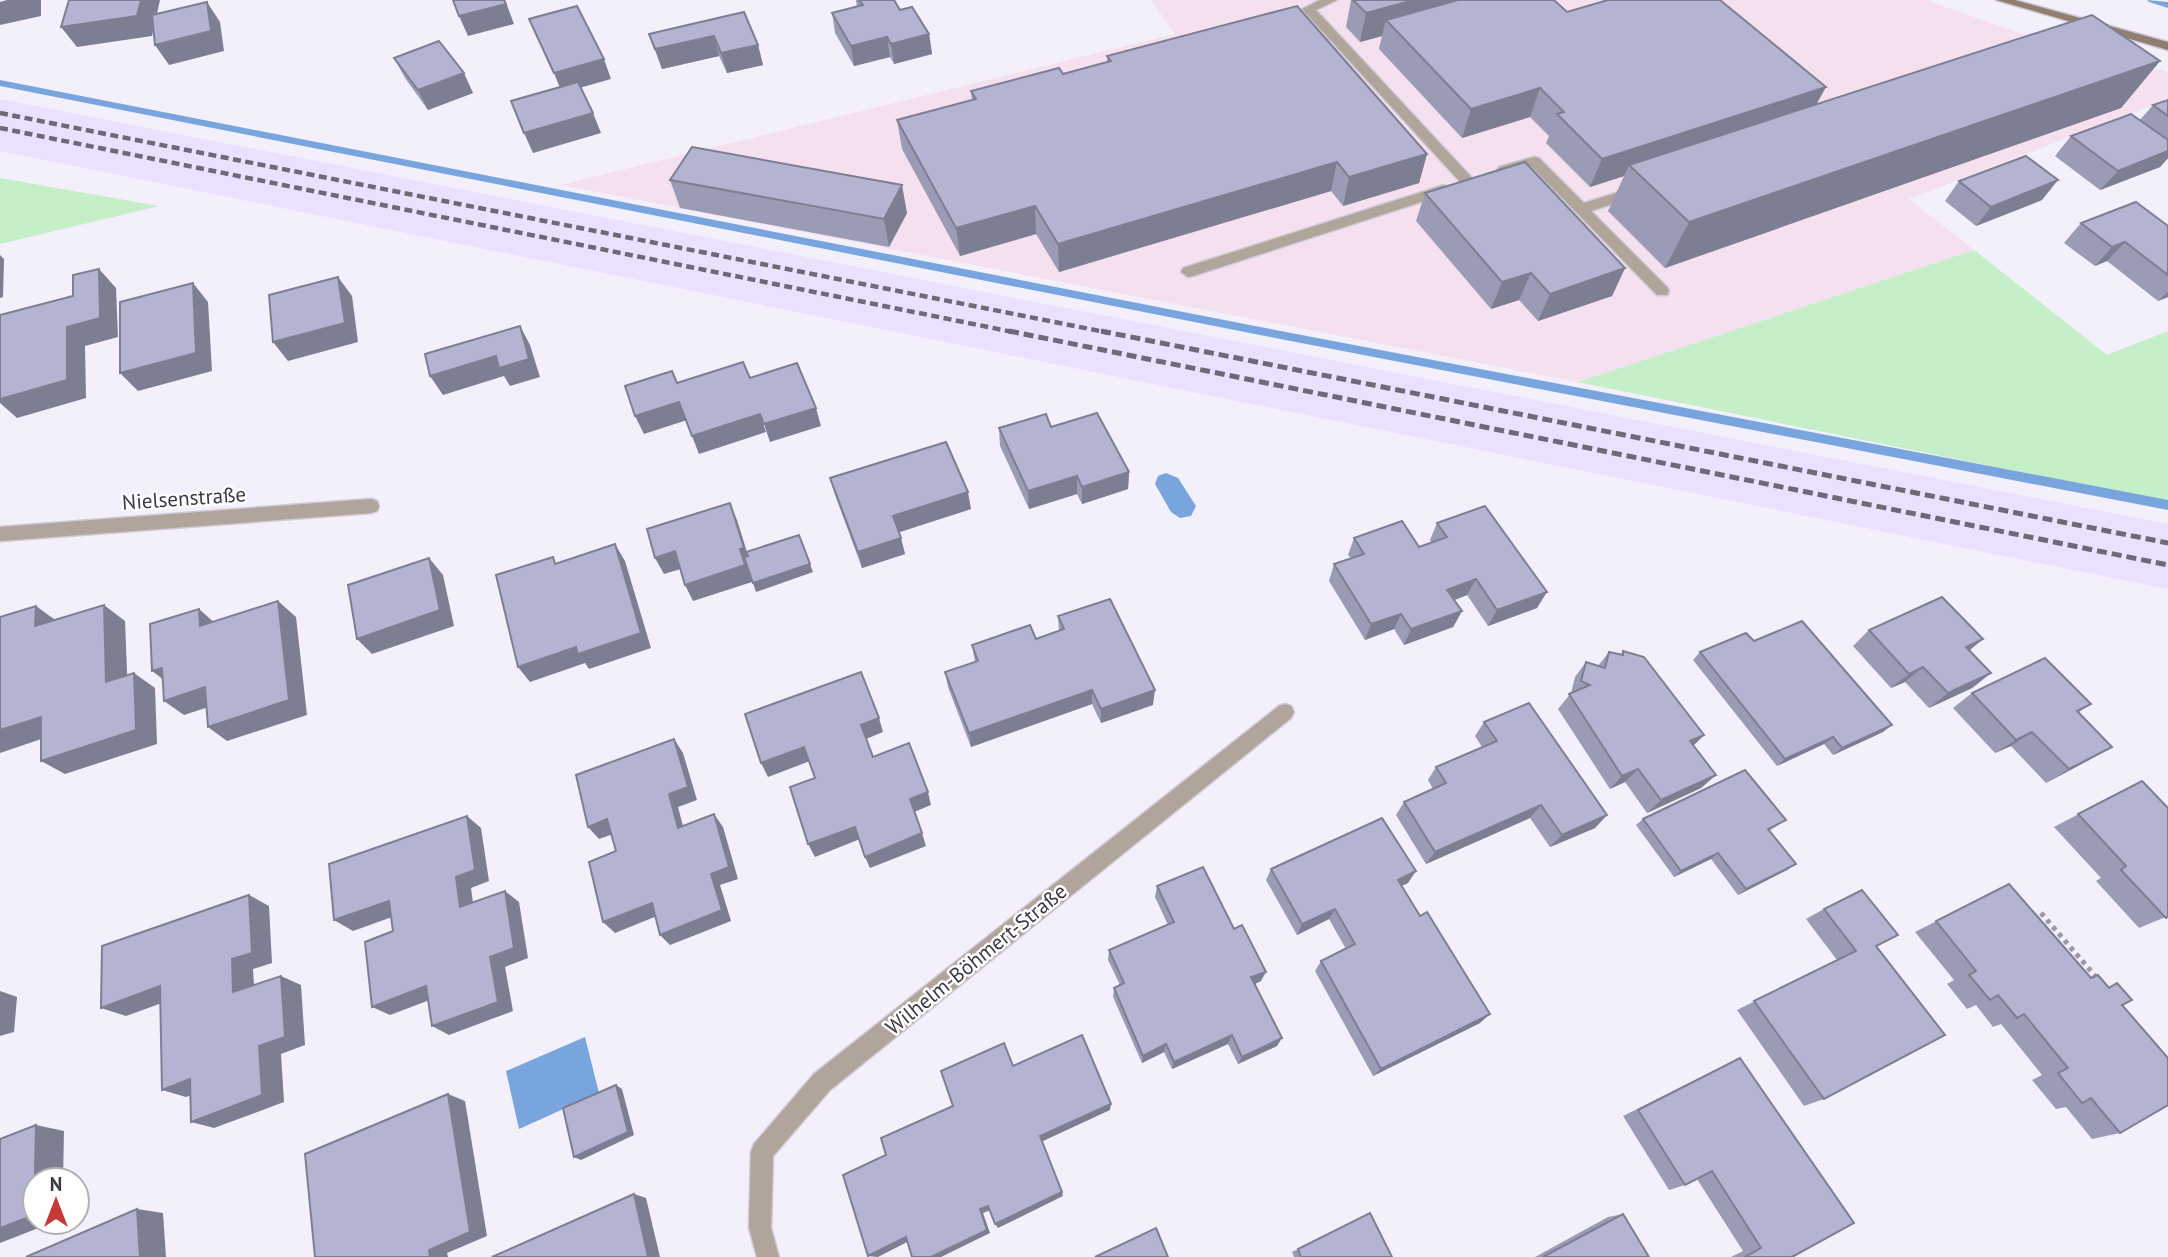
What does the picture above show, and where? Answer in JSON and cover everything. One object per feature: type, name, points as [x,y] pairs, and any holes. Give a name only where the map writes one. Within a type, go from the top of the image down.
[{"type":"main road","points":[[2002,0],[2087,26],[2168,46]]},
{"type":"street","points":[[1331,0],[1308,9],[1481,178]]},
{"type":"street","points":[[2065,36],[2087,26]]},
{"type":"street","points":[[1188,272],[1534,161],[1662,291]]},
{"type":"street","points":[[1582,209],[1648,187]]},
{"type":"street","name":"Nielsenstraße","points":[[0,534],[371,506]]},
{"type":"street","name":"Wilhelm-Böhmert-Straße","points":[[768,1257],[760,1228],[762,1153],[822,1083],[1284,712]]},
{"type":"path","points":[[2041,913],[2104,987]]},
{"type":"shaded area","points":[[1151,0],[1925,0],[2043,41],[2168,72],[2168,99],[1909,199],[1974,250],[1578,382],[561,185],[1175,34]]},
{"type":"shaded area","points":[[0,99],[2168,524],[2168,589],[0,151]]},
{"type":"green space","points":[[0,178],[159,206],[0,244]]},
{"type":"green space","points":[[1974,250],[2107,355],[2168,331],[2168,502],[1578,382]]},
{"type":"water","points":[[1166,473],[1178,478],[1196,506],[1191,516],[1180,518],[1171,512],[1155,484],[1158,476]]},
{"type":"water","points":[[585,1037],[599,1093],[519,1129],[506,1071]]},
{"type":"building","points":[[69,0],[141,0],[137,16],[61,27]]},
{"type":"building","points":[[453,0],[504,0],[506,4],[459,16]]},
{"type":"building","points":[[859,0],[894,0],[900,10],[912,7],[929,34],[891,44],[887,37],[851,46],[832,13],[863,5]]},
{"type":"building","points":[[1353,0],[1414,0],[1366,13]]},
{"type":"building","points":[[1458,0],[1554,0],[1567,12],[1608,0],[1720,0],[1826,87],[1602,159],[1557,114],[1564,112],[1540,88],[1471,109],[1386,20]]},
{"type":"building","points":[[207,2],[211,31],[155,45],[152,15]]},
{"type":"building","points":[[577,6],[604,59],[554,73],[529,19]]},
{"type":"building","points":[[1297,6],[1427,154],[1349,177],[1337,162],[1058,244],[1035,206],[956,228],[897,120],[976,99],[971,91],[1059,68],[1063,74],[1111,61],[1107,56]]},
{"type":"building","points":[[744,12],[758,45],[721,53],[714,36],[655,49],[649,34]]},
{"type":"building","points":[[2092,15],[2160,61],[1689,222],[1629,165]]},
{"type":"building","points":[[439,41],[464,73],[418,90],[394,58]]},
{"type":"building","points":[[578,82],[593,113],[524,133],[511,101]]},
{"type":"building","points":[[2168,100],[2168,116],[2153,105]]},
{"type":"building","points":[[2131,114],[2168,140],[2168,151],[2118,171],[2071,136]]},
{"type":"building","points":[[692,147],[902,185],[884,219],[670,180]]},
{"type":"building","points":[[2026,156],[2058,180],[1991,207],[1959,181]]},
{"type":"building","points":[[1525,162],[1625,268],[1550,294],[1531,273],[1502,282],[1425,193]]},
{"type":"building","points":[[2136,202],[2168,226],[2168,275],[2125,242],[2112,247],[2081,223]]},
{"type":"building","points":[[99,269],[100,318],[67,327],[67,380],[0,399],[0,315],[73,296],[73,275]]},
{"type":"building","points":[[338,277],[345,323],[273,342],[269,295]]},
{"type":"building","points":[[193,283],[196,353],[120,373],[120,302]]},
{"type":"building","points":[[520,326],[529,359],[499,368],[496,356],[430,376],[425,354]]},
{"type":"building","points":[[743,362],[750,378],[797,363],[816,408],[764,424],[760,414],[692,436],[679,402],[635,416],[625,386],[672,371],[677,383]]},
{"type":"building","points":[[1097,413],[1129,472],[1082,487],[1077,476],[1028,491],[999,428],[1046,414],[1051,427]]},
{"type":"building","points":[[946,442],[968,492],[893,516],[901,538],[858,552],[830,478]]},
{"type":"building","points":[[730,503],[744,548],[740,549],[745,565],[685,585],[675,551],[655,558],[647,529]]},
{"type":"building","points":[[1485,506],[1547,592],[1497,610],[1476,579],[1447,590],[1462,611],[1411,629],[1401,614],[1371,624],[1334,564],[1364,554],[1354,538],[1402,521],[1419,547],[1447,537],[1437,523]]},
{"type":"building","points":[[799,535],[810,564],[753,583],[744,557],[748,556],[746,552]]},
{"type":"building","points":[[615,544],[641,633],[578,654],[576,647],[518,667],[496,575],[553,557],[555,564]]},
{"type":"building","points":[[429,558],[440,610],[357,639],[348,585]]},
{"type":"building","points":[[1942,597],[1983,639],[1966,647],[1991,673],[1948,693],[1923,667],[1909,674],[1869,630]]},
{"type":"building","points":[[1110,599],[1155,690],[1101,709],[1092,690],[969,733],[945,672],[978,661],[972,645],[1030,625],[1036,639],[1064,629],[1058,616]]},
{"type":"building","points":[[278,601],[289,700],[208,727],[205,687],[164,701],[162,668],[152,671],[150,624],[199,609],[200,626]]},
{"type":"building","points":[[104,605],[106,682],[134,673],[136,730],[41,761],[41,717],[0,730],[0,617],[36,606],[35,626]]},
{"type":"building","points":[[1802,621],[1892,725],[1842,748],[1833,737],[1785,759],[1700,652],[1746,633],[1754,641]]},
{"type":"building","points":[[1623,651],[1644,657],[1704,735],[1690,741],[1716,775],[1661,800],[1638,769],[1622,776],[1569,694],[1590,685],[1581,681],[1586,662],[1605,668],[1609,652],[1623,655]]},
{"type":"building","points":[[2045,658],[2091,704],[2077,711],[2112,747],[2069,769],[2032,732],[2016,740],[1972,693]]},
{"type":"building","points":[[861,672],[879,718],[861,725],[873,757],[909,743],[928,792],[910,799],[922,833],[865,857],[855,827],[808,844],[790,787],[815,778],[804,747],[761,763],[745,714]]},
{"type":"building","points":[[1529,703],[1607,815],[1562,835],[1541,805],[1435,852],[1404,802],[1446,783],[1436,767],[1497,741],[1484,722]]},
{"type":"building","points":[[674,739],[688,787],[669,794],[678,828],[714,814],[729,867],[711,874],[722,910],[660,935],[652,903],[603,922],[589,862],[616,851],[607,819],[588,827],[576,775]]},
{"type":"building","points":[[1745,770],[1786,820],[1768,829],[1796,864],[1746,889],[1718,853],[1681,871],[1643,819]]},
{"type":"building","points":[[2142,781],[2168,808],[2166,918],[2121,870],[2126,866],[2078,814]]},
{"type":"building","points":[[467,816],[475,870],[456,877],[460,907],[505,891],[514,948],[490,957],[498,1002],[432,1026],[426,986],[372,1007],[365,942],[393,931],[389,901],[334,920],[329,864]]},
{"type":"building","points":[[1382,818],[1416,871],[1398,880],[1420,916],[1427,912],[1490,1014],[1381,1069],[1321,961],[1355,944],[1335,909],[1302,924],[1271,869]]},
{"type":"building","points":[[1203,867],[1234,929],[1242,925],[1266,972],[1251,977],[1282,1038],[1242,1057],[1232,1035],[1174,1062],[1166,1044],[1143,1056],[1114,988],[1124,983],[1109,950],[1174,922],[1157,886]]},
{"type":"building","points":[[2009,884],[2091,978],[2098,975],[2109,988],[2117,983],[2132,1000],[2122,1005],[2168,1058],[2168,1105],[2120,1133],[2091,1098],[2082,1103],[2058,1073],[2068,1068],[2024,1014],[2017,1018],[1998,995],[1990,1000],[1969,975],[1976,971],[1936,921]]},
{"type":"building","points":[[1862,890],[1898,935],[1876,946],[1945,1035],[1824,1099],[1754,1001],[1856,951],[1824,909]]},
{"type":"building","points":[[249,895],[252,953],[232,959],[233,992],[281,976],[285,1037],[259,1046],[262,1095],[191,1122],[190,1079],[162,1090],[160,986],[101,1008],[102,946]]},
{"type":"building","points":[[1082,1035],[1111,1104],[1040,1136],[1062,1192],[995,1224],[988,1206],[980,1209],[987,1230],[931,1257],[912,1257],[906,1237],[868,1256],[843,1175],[886,1155],[881,1138],[953,1106],[941,1071],[1004,1043],[1013,1066]]},
{"type":"building","points":[[1740,1058],[1854,1223],[1792,1257],[1745,1257],[1761,1248],[1712,1171],[1685,1185],[1638,1110]]},
{"type":"building","points":[[616,1085],[628,1132],[574,1157],[563,1108]]},
{"type":"building","points":[[448,1094],[470,1232],[429,1250],[430,1257],[315,1257],[305,1154]]},
{"type":"building","points":[[36,1125],[35,1166],[21,1166],[21,1220],[0,1228],[0,1139]]},
{"type":"building","points":[[634,1194],[648,1257],[492,1257]]},
{"type":"building","points":[[137,1209],[140,1257],[26,1257],[75,1236],[91,1236],[91,1229]]},
{"type":"building","points":[[1370,1213],[1392,1257],[1301,1257],[1298,1249]]},
{"type":"building","points":[[1623,1214],[1649,1257],[1543,1257]]},
{"type":"building","points":[[1156,1228],[1168,1257],[1095,1257]]},
{"type":"waterway","points":[[2152,0],[2168,5]]},
{"type":"waterway","points":[[0,83],[1260,331],[2168,505]]},
{"type":"railway","points":[[0,113],[1110,333]]},
{"type":"railway","points":[[0,128],[1018,333]]},
{"type":"railway","points":[[1009,331],[2168,565]]},
{"type":"railway","points":[[1101,331],[2168,543]]}]
